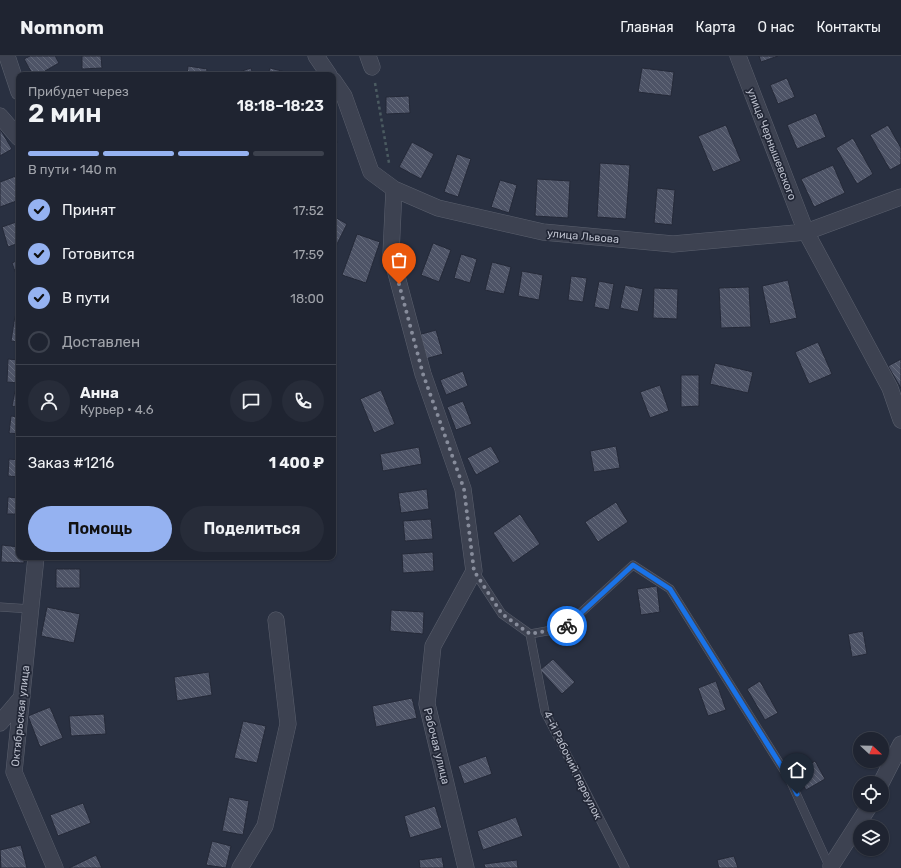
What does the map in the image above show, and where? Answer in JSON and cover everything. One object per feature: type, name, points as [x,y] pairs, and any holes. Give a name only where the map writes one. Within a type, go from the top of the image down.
[{"type":"street","points":[[7,56],[16,83]]},
{"type":"street","points":[[316,56],[327,72]]},
{"type":"street","name":"улица Чернышевского","points":[[738,56],[806,232],[890,388],[901,420]]},
{"type":"street","name":"улица Львова","points":[[336,84],[344,96],[371,172],[394,189],[438,208],[543,232],[673,244],[806,232],[901,197]]},
{"type":"street","points":[[0,116],[16,135]]},
{"type":"street","points":[[394,189],[391,254],[423,374],[464,489],[474,571]]},
{"type":"street","name":"Октябрьская улица","points":[[36,560],[14,772],[55,868]]},
{"type":"street","name":"Рабочая улица","points":[[466,868],[427,704],[433,646],[474,571]]},
{"type":"street","points":[[240,868],[265,826],[288,724],[276,620]]},
{"type":"street","points":[[0,723],[22,697]]},
{"type":"street","points":[[885,776],[901,744]]},
{"type":"street","points":[[831,867],[866,812]]},
{"type":"lane","points":[[474,571],[502,614],[530,634],[564,628],[633,565],[670,589],[790,780],[831,867]]},
{"type":"lane","points":[[0,606],[31,609]]},
{"type":"lane","name":"4-й Рабочий переулок","points":[[530,634],[545,712],[625,868]]},
{"type":"path","points":[[370,61],[394,189]]},
{"type":"building","points":[[30,56],[55,56],[59,63],[43,72],[31,72],[24,59]]},
{"type":"building","points":[[82,56],[101,56],[102,68],[82,69]]},
{"type":"building","points":[[759,56],[778,56],[761,62]]},
{"type":"building","points":[[188,66],[207,69],[206,72],[187,72]]},
{"type":"building","points":[[251,68],[252,72],[239,72]]},
{"type":"building","points":[[270,68],[285,72],[269,72]]},
{"type":"building","points":[[642,68],[674,72],[671,96],[638,92]]},
{"type":"building","points":[[787,78],[795,97],[778,104],[770,85]]},
{"type":"building","points":[[409,96],[410,113],[386,114],[386,97]]},
{"type":"building","points":[[816,113],[826,137],[797,149],[787,125]]},
{"type":"building","points":[[726,125],[741,161],[713,172],[698,136]]},
{"type":"building","points":[[888,125],[901,148],[901,164],[890,170],[870,135]]},
{"type":"building","points":[[0,129],[12,149],[0,156]]},
{"type":"building","points":[[853,138],[873,174],[857,184],[836,148]]},
{"type":"building","points":[[412,142],[434,154],[421,179],[399,167]]},
{"type":"building","points":[[457,154],[471,159],[458,197],[444,192]]},
{"type":"building","points":[[600,163],[630,165],[626,219],[597,217]]},
{"type":"building","points":[[833,165],[845,193],[814,207],[801,179]]},
{"type":"building","points":[[16,176],[16,201],[0,207],[0,182]]},
{"type":"building","points":[[537,179],[570,181],[568,218],[535,216]]},
{"type":"building","points":[[500,180],[517,185],[509,213],[491,207]]},
{"type":"building","points":[[657,188],[675,190],[672,225],[654,223]]},
{"type":"building","points":[[336,218],[347,224],[336,246]]},
{"type":"building","points":[[16,222],[16,244],[8,247],[2,227]]},
{"type":"building","points":[[357,234],[380,242],[366,283],[342,275]]},
{"type":"building","points":[[433,243],[451,250],[439,282],[421,275]]},
{"type":"building","points":[[461,254],[477,259],[470,283],[454,278]]},
{"type":"building","points":[[16,261],[16,274],[12,263]]},
{"type":"building","points":[[492,262],[511,267],[504,294],[485,290]]},
{"type":"building","points":[[522,271],[543,275],[539,300],[518,296]]},
{"type":"building","points":[[571,276],[587,278],[583,302],[568,300]]},
{"type":"building","points":[[788,280],[797,318],[770,324],[762,286]]},
{"type":"building","points":[[599,281],[614,284],[609,310],[594,307]]},
{"type":"building","points":[[625,285],[643,289],[638,312],[620,308]]},
{"type":"building","points":[[749,287],[751,327],[721,328],[719,288]]},
{"type":"building","points":[[654,288],[678,289],[677,319],[653,318]]},
{"type":"building","points":[[15,316],[16,342],[11,341]]},
{"type":"building","points":[[436,330],[443,354],[425,359],[418,335]]},
{"type":"building","points":[[818,342],[832,374],[809,384],[795,352]]},
{"type":"building","points":[[8,359],[16,360],[16,383],[7,382]]},
{"type":"building","points":[[901,359],[901,388],[888,366]]},
{"type":"building","points":[[715,363],[753,372],[748,393],[710,384]]},
{"type":"building","points":[[463,371],[468,386],[446,395],[440,380]]},
{"type":"building","points":[[681,375],[699,375],[699,406],[681,407]]},
{"type":"building","points":[[660,385],[669,411],[650,418],[640,392]]},
{"type":"building","points":[[381,390],[395,424],[374,433],[360,399]]},
{"type":"building","points":[[15,391],[16,407],[12,406]]},
{"type":"building","points":[[463,401],[472,424],[456,430],[447,407]]},
{"type":"building","points":[[11,416],[16,417],[16,434],[9,433]]},
{"type":"building","points":[[491,446],[500,462],[476,475],[467,458]]},
{"type":"building","points":[[616,446],[620,468],[594,472],[590,451]]},
{"type":"building","points":[[419,447],[422,464],[383,471],[380,454]]},
{"type":"building","points":[[9,459],[16,460],[16,477],[8,476]]},
{"type":"building","points":[[427,489],[429,509],[401,513],[398,493]]},
{"type":"building","points":[[8,497],[16,498],[16,514],[7,514]]},
{"type":"building","points":[[616,502],[628,522],[598,542],[585,522]]},
{"type":"building","points":[[520,514],[540,544],[513,563],[493,533]]},
{"type":"building","points":[[431,519],[433,539],[405,541],[403,521]]},
{"type":"building","points":[[2,545],[16,547],[16,560],[24,560],[24,563],[1,562]]},
{"type":"building","points":[[433,552],[434,571],[403,573],[402,554]]},
{"type":"building","points":[[56,569],[80,569],[80,588],[56,588]]},
{"type":"building","points":[[657,586],[660,612],[641,615],[637,589]]},
{"type":"building","points":[[47,607],[80,614],[74,643],[41,636]]},
{"type":"building","points":[[391,610],[424,612],[423,634],[390,631]]},
{"type":"building","points":[[863,631],[867,654],[852,657],[848,634]]},
{"type":"building","points":[[553,659],[575,682],[562,694],[540,670]]},
{"type":"building","points":[[209,672],[212,695],[177,701],[174,677]]},
{"type":"building","points":[[716,681],[726,710],[708,716],[698,688]]},
{"type":"building","points":[[760,681],[778,713],[765,720],[747,689]]},
{"type":"building","points":[[412,698],[417,718],[376,727],[372,706]]},
{"type":"building","points":[[50,707],[63,738],[40,747],[28,716]]},
{"type":"building","points":[[104,714],[106,734],[71,736],[69,716]]},
{"type":"building","points":[[243,721],[266,726],[257,763],[234,758]]},
{"type":"building","points":[[486,756],[492,774],[464,784],[458,766]]},
{"type":"building","points":[[815,761],[825,779],[806,790],[796,772]]},
{"type":"building","points":[[229,797],[249,801],[243,835],[222,831]]},
{"type":"building","points":[[83,803],[91,823],[58,836],[50,815]]},
{"type":"building","points":[[435,806],[442,828],[410,838],[404,816]]},
{"type":"building","points":[[516,817],[523,836],[483,850],[477,831]]},
{"type":"building","points":[[212,841],[231,846],[226,868],[206,865]]},
{"type":"building","points":[[21,845],[27,868],[1,868],[0,850]]},
{"type":"building","points":[[96,855],[102,868],[69,868]]},
{"type":"building","points":[[734,856],[738,868],[719,868],[717,860]]},
{"type":"building","points":[[442,857],[444,868],[420,868],[419,860]]},
{"type":"building","points":[[517,860],[518,868],[485,868],[484,864]]},
{"type":"way so far","points":[[399,284],[423,374],[464,489],[474,571],[502,614],[530,634],[564,628],[567,626]]},
{"type":"route","points":[[567,626],[633,565],[670,589],[790,780],[797,794]]}]
